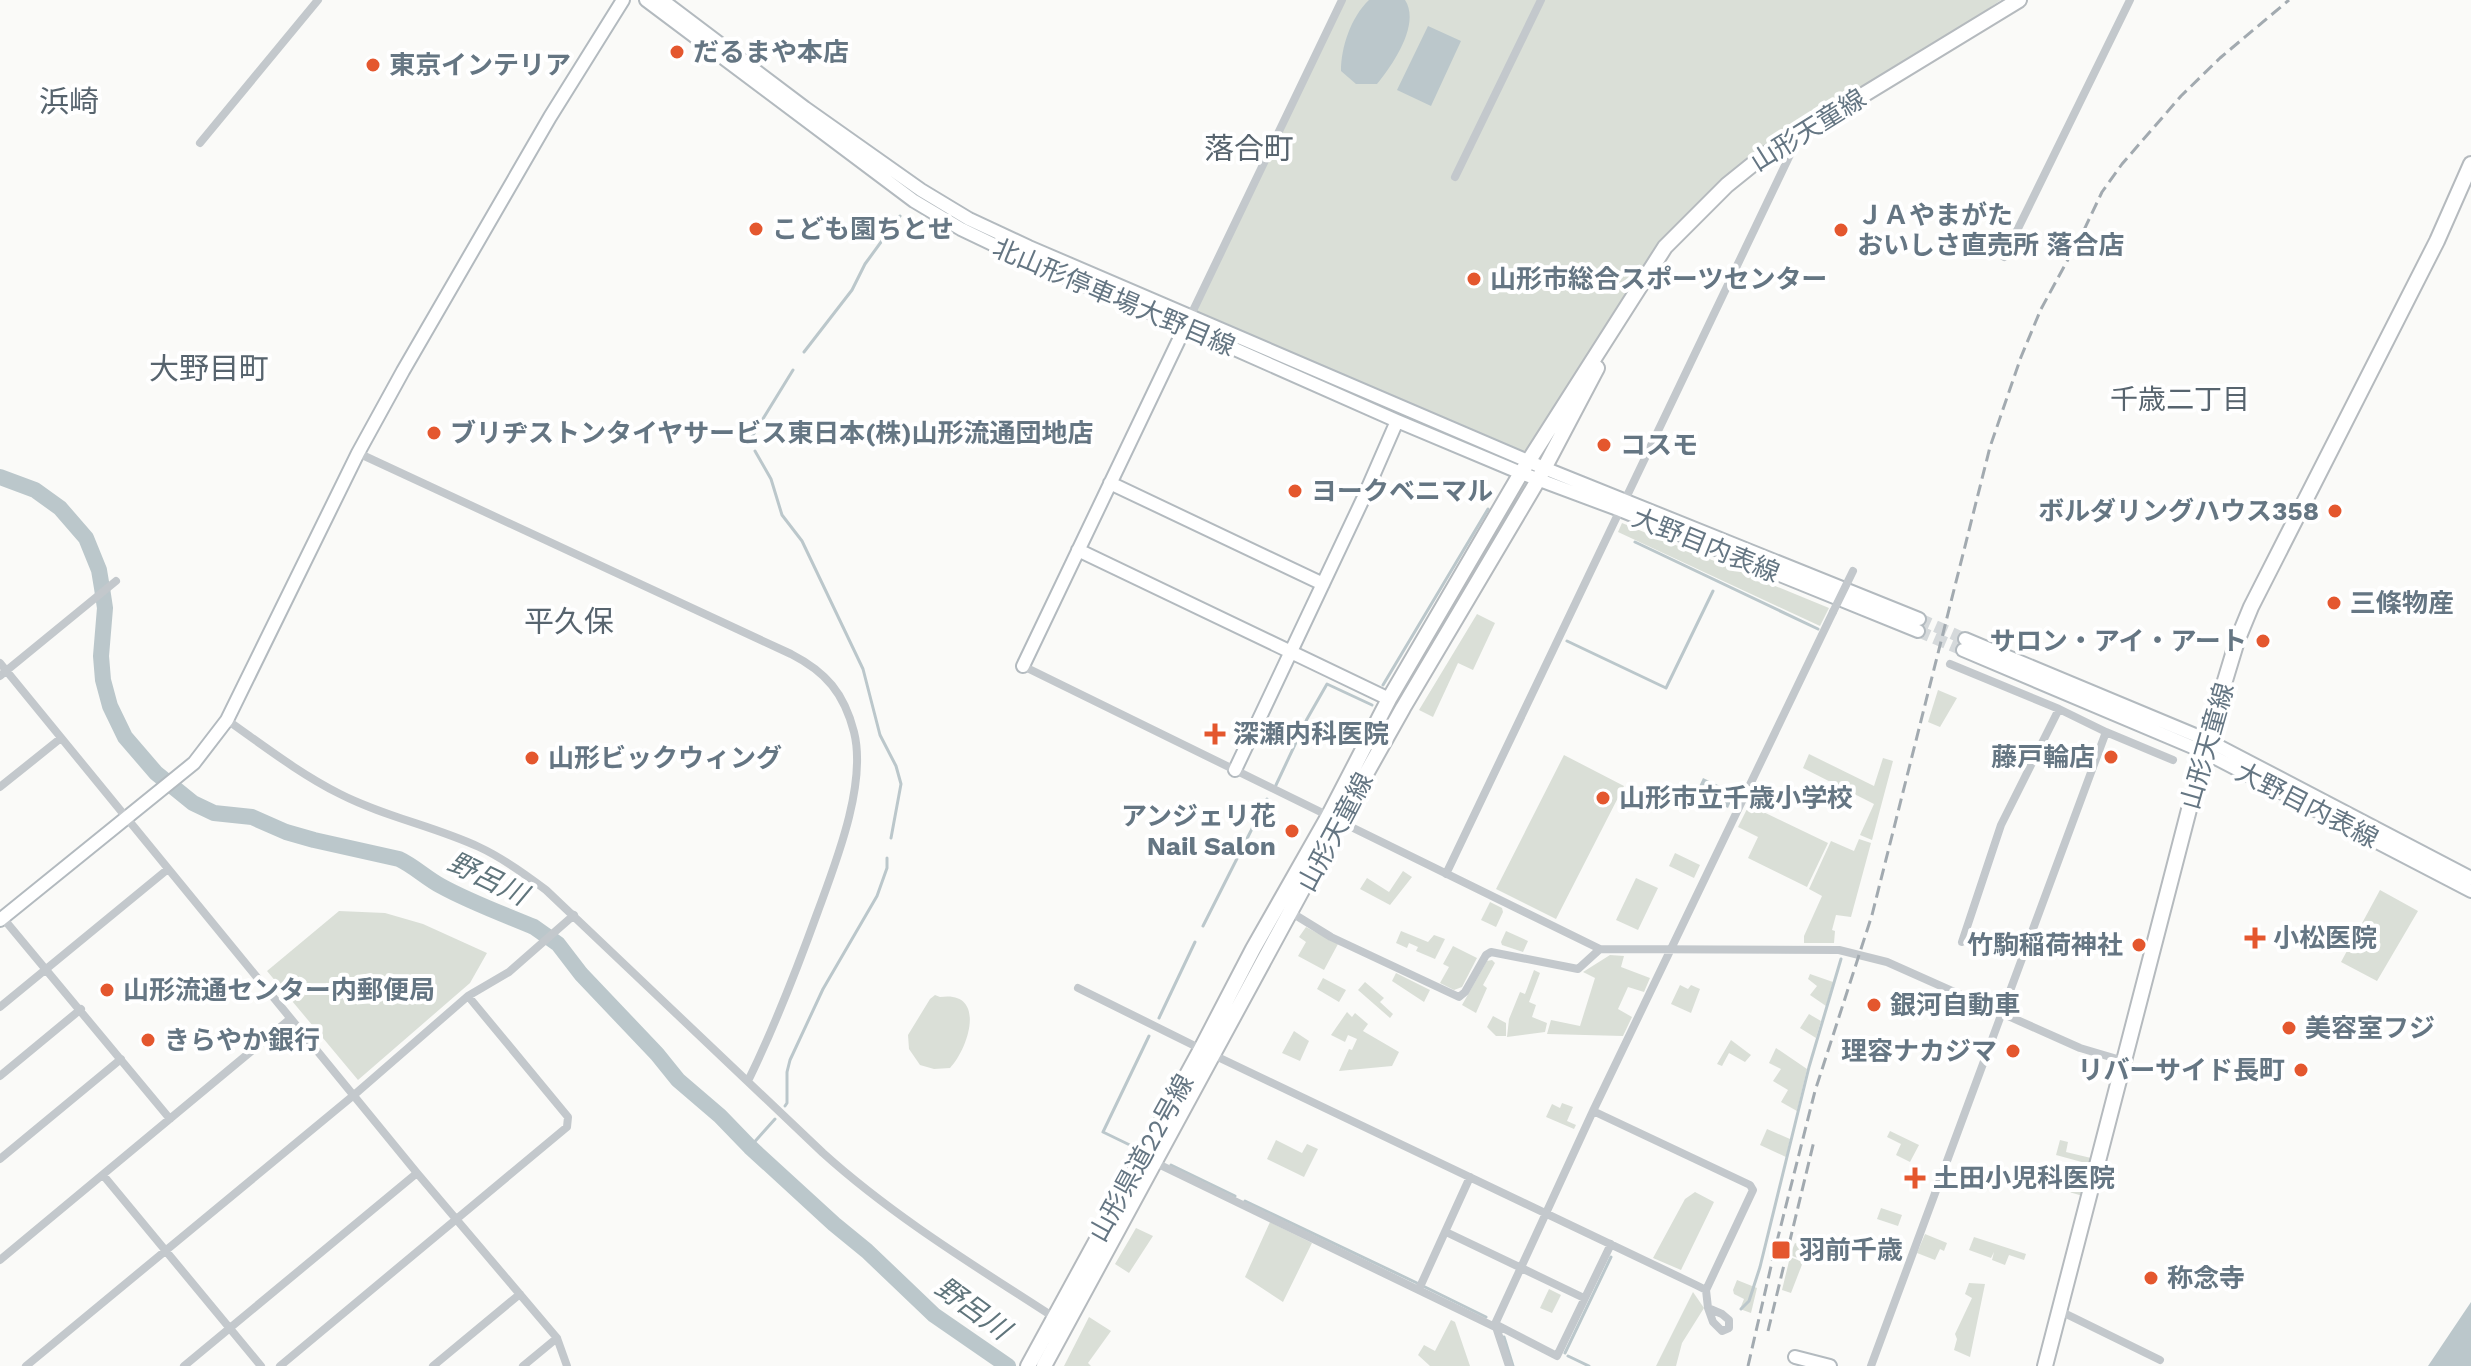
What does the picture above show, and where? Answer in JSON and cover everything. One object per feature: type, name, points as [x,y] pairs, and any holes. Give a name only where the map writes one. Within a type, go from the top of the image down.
[{"type":"main road","points":[[2,919],[194,763],[227,720],[358,453],[508,190],[623,0]]},
{"type":"main road","name":"北山形停車場大野目線","points":[[646,0],[914,201],[961,229],[1032,263],[1188,321],[1541,474]]},
{"type":"main road","name":"北山形停車場大野目線","points":[[662,0],[805,108],[921,190],[969,219],[1397,421],[1525,467]]},
{"type":"main road","name":"山形天童線","points":[[1060,1322],[1153,1162],[1207,1051],[1292,913],[1389,699],[1525,467],[1665,247],[1704,206],[1763,156],[2019,0]]},
{"type":"main road","name":"山形天童線","points":[[2045,1366],[2205,746],[2237,641],[2251,607],[2437,241],[2471,164]]},
{"type":"main road","name":"山形天童線","points":[[1253,949],[1403,708],[1541,474],[1631,299]]},
{"type":"main road","points":[[1023,666],[1188,321]]},
{"type":"main road","points":[[1235,770],[1397,421]]},
{"type":"main road","name":"大野目内表線","points":[[1541,474],[1918,625]]},
{"type":"main road","points":[[1110,483],[1323,584]]},
{"type":"main road","points":[[1078,550],[1389,699]]},
{"type":"main road","name":"大野目内表線","points":[[1964,644],[2205,746],[2471,878]]},
{"type":"main road","name":"大野目内表線","points":[[2205,746],[2471,891]]},
{"type":"main road","name":"山形県道22号線","points":[[1038,1361],[1207,1051],[1253,949]]},
{"type":"main road","points":[[1795,1357],[1830,1366]]},
{"type":"street","points":[[200,143],[318,0]]},
{"type":"street","points":[[1188,321],[1342,0]]},
{"type":"street","points":[[1455,177],[1541,0]]},
{"type":"street","points":[[2004,257],[2130,0]]},
{"type":"street","points":[[1446,874],[1800,133]]},
{"type":"street","points":[[358,453],[791,654],[828,679],[840,696],[854,734],[857,759],[843,836],[773,1030],[748,1081]]},
{"type":"street","points":[[1509,1366],[1495,1325],[1519,1268],[1853,571]]},
{"type":"street","points":[[114,584],[66,624],[2,670],[557,1338],[567,1366]]},
{"type":"street","points":[[1950,664],[2173,760]]},
{"type":"street","points":[[1023,666],[1600,949],[1839,950],[1887,962],[2080,1048],[2125,1061]]},
{"type":"street","points":[[1962,942],[2001,825],[2059,709]]},
{"type":"street","points":[[227,720],[302,773],[341,795],[480,847],[546,890],[870,1194],[1060,1322]]},
{"type":"street","points":[[1871,1366],[2106,732]]},
{"type":"street","points":[[0,787],[61,738]]},
{"type":"street","points":[[0,1007],[168,869]]},
{"type":"street","points":[[1292,913],[1331,937],[1459,997],[1491,952],[1578,969],[1600,949]]},
{"type":"street","points":[[26,1366],[354,1095],[468,996],[509,972],[574,915]]},
{"type":"street","points":[[2,919],[81,1009],[170,1119]]},
{"type":"street","points":[[1078,988],[1706,1290]]},
{"type":"street","points":[[280,1366],[567,1127],[568,1117],[468,996]]},
{"type":"street","points":[[0,1076],[81,1009]]},
{"type":"street","points":[[0,1260],[290,1019]]},
{"type":"street","points":[[0,1159],[121,1059]]},
{"type":"street","points":[[1593,1111],[1750,1185],[1753,1190],[1706,1290],[1708,1308]]},
{"type":"street","points":[[1153,1162],[1557,1356],[1611,1244]]},
{"type":"street","points":[[184,1366],[417,1173]]},
{"type":"street","points":[[103,1175],[261,1366]]},
{"type":"street","points":[[1419,1289],[1470,1177]]},
{"type":"street","points":[[1446,1232],[1584,1298]]},
{"type":"street","points":[[433,1366],[520,1294]]},
{"type":"street","points":[[2060,1311],[2160,1360]]},
{"type":"street","points":[[523,1366],[557,1338]]},
{"type":"shaded area","name":"山形市総合スポーツセンター","points":[[1342,0],[2001,0],[1859,97],[1763,156],[1693,217],[1529,461],[1191,315]]},
{"type":"shaded area","points":[[1369,0],[1405,0],[1409,21],[1403,44],[1377,84],[1356,84],[1341,71],[1343,52],[1352,24]]},
{"type":"shaded area","points":[[1428,26],[1461,41],[1431,106],[1397,90]]},
{"type":"shaded area","points":[[1622,523],[1829,608],[1820,626],[1618,532]]},
{"type":"shaded area","points":[[1477,614],[1495,623],[1473,670],[1458,663],[1433,717],[1419,710]]},
{"type":"shaded area","points":[[1938,690],[1957,698],[1940,727],[1928,722]]},
{"type":"shaded area","points":[[1809,754],[1874,786],[1883,758],[1893,761],[1872,840],[1860,835],[1874,804],[1803,768]]},
{"type":"shaded area","points":[[1564,755],[1624,786],[1556,919],[1496,889]]},
{"type":"shaded area","points":[[1703,778],[1735,793],[1728,808],[1696,793]]},
{"type":"shaded area","points":[[1749,805],[1828,843],[1807,887],[1748,858],[1758,837],[1738,827]]},
{"type":"shaded area","points":[[1859,839],[1871,843],[1851,917],[1836,915],[1832,930],[1835,931],[1834,943],[1804,943],[1804,936],[1822,896],[1809,889],[1831,841],[1854,851]]},
{"type":"shaded area","points":[[1675,853],[1700,865],[1694,878],[1669,866]]},
{"type":"shaded area","points":[[1403,871],[1412,877],[1390,905],[1360,889],[1367,878],[1389,892]]},
{"type":"shaded area","points":[[1636,878],[1658,888],[1638,930],[1616,920]]},
{"type":"shaded area","points":[[2380,890],[2418,911],[2377,981],[2341,962]]},
{"type":"shaded area","points":[[1490,902],[1502,908],[1503,912],[1496,927],[1481,920]]},
{"type":"shaded area","points":[[339,911],[385,913],[423,924],[487,953],[470,983],[358,1080],[267,971]]},
{"type":"shaded area","points":[[1306,927],[1338,944],[1324,970],[1298,956],[1306,942],[1299,937]]},
{"type":"shaded area","points":[[1401,931],[1428,942],[1434,935],[1445,939],[1435,959],[1416,951],[1418,947],[1409,943],[1407,948],[1396,943]]},
{"type":"shaded area","points":[[1506,931],[1528,941],[1523,952],[1502,945]]},
{"type":"shaded area","points":[[1453,946],[1477,958],[1462,987],[1454,990],[1440,983],[1449,967],[1443,964]]},
{"type":"shaded area","points":[[1610,955],[1624,956],[1621,967],[1650,978],[1644,992],[1628,987],[1618,1009],[1632,1017],[1623,1036],[1547,1034],[1551,1020],[1580,1026],[1595,978],[1583,972]]},
{"type":"shaded area","points":[[1487,961],[1495,963],[1483,985],[1487,988],[1476,1013],[1462,1005]]},
{"type":"shaded area","points":[[1534,970],[1540,973],[1529,1002],[1536,1005],[1532,1017],[1547,1023],[1545,1032],[1507,1037],[1509,1019],[1520,992],[1525,994]]},
{"type":"shaded area","points":[[1396,973],[1430,990],[1424,1002],[1392,981]]},
{"type":"shaded area","points":[[1810,974],[1833,982],[1826,1006],[1810,995],[1817,986],[1808,979]]},
{"type":"shaded area","points":[[1323,978],[1346,990],[1339,1002],[1317,989]]},
{"type":"shaded area","points":[[1365,982],[1384,998],[1380,1002],[1393,1014],[1390,1018],[1358,990]]},
{"type":"shaded area","points":[[1680,985],[1700,989],[1691,1013],[1671,1004]]},
{"type":"shaded area","points":[[935,995],[955,997],[964,1002],[969,1011],[968,1035],[950,1068],[934,1069],[920,1065],[909,1049],[908,1035]]},
{"type":"shaded area","points":[[1347,1012],[1352,1017],[1355,1013],[1368,1024],[1363,1031],[1399,1052],[1392,1066],[1339,1071],[1357,1039],[1348,1035],[1345,1042],[1331,1035]]},
{"type":"shaded area","points":[[1809,1014],[1821,1021],[1816,1038],[1800,1028]]},
{"type":"shaded area","points":[[1493,1016],[1506,1023],[1506,1036],[1496,1036],[1487,1027]]},
{"type":"shaded area","points":[[1294,1031],[1309,1041],[1300,1061],[1282,1053]]},
{"type":"shaded area","points":[[1731,1040],[1751,1055],[1745,1062],[1729,1053],[1722,1066],[1717,1064]]},
{"type":"shaded area","points":[[1776,1048],[1807,1069],[1797,1111],[1781,1102],[1788,1090],[1773,1081],[1781,1069],[1769,1063]]},
{"type":"shaded area","points":[[1562,1103],[1573,1107],[1567,1121],[1576,1125],[1574,1129],[1546,1117],[1552,1104],[1560,1108]]},
{"type":"shaded area","points":[[1767,1129],[1790,1139],[1786,1157],[1760,1145]]},
{"type":"shaded area","points":[[1890,1131],[1919,1145],[1910,1162],[1896,1155],[1901,1144],[1887,1137]]},
{"type":"shaded area","points":[[1276,1140],[1302,1153],[1307,1144],[1318,1149],[1304,1177],[1267,1159]]},
{"type":"shaded area","points":[[2060,1140],[2068,1142],[2066,1152],[2091,1158],[2089,1164],[2056,1155]]},
{"type":"shaded area","points":[[2059,1174],[2087,1182],[2083,1196],[2055,1188]]},
{"type":"shaded area","points":[[1695,1192],[1714,1202],[1681,1270],[1653,1258],[1685,1199]]},
{"type":"shaded area","points":[[1881,1208],[1902,1215],[1898,1226],[1877,1219]]},
{"type":"shaded area","points":[[1270,1222],[1312,1243],[1283,1302],[1245,1277]]},
{"type":"shaded area","points":[[1136,1228],[1153,1236],[1129,1273],[1115,1264]]},
{"type":"shaded area","points":[[1925,1234],[1947,1243],[1935,1260],[1917,1253]]},
{"type":"shaded area","points":[[1974,1237],[2026,1254],[2024,1260],[2009,1255],[2005,1265],[1992,1260],[1994,1252],[1991,1258],[1969,1250]]},
{"type":"shaded area","points":[[1795,1243],[1822,1253],[1821,1256],[1809,1252],[1805,1261],[1790,1255]]},
{"type":"shaded area","points":[[1790,1257],[1803,1262],[1791,1293],[1782,1290]]},
{"type":"shaded area","points":[[1737,1280],[1757,1288],[1751,1313],[1740,1309],[1744,1299],[1734,1294],[1733,1290]]},
{"type":"shaded area","points":[[1969,1283],[1985,1284],[1970,1357],[1954,1350],[1955,1334],[1972,1298],[1965,1294]]},
{"type":"shaded area","points":[[1549,1289],[1561,1295],[1552,1313],[1540,1308]]},
{"type":"shaded area","points":[[1693,1292],[1704,1308],[1682,1343],[1676,1366],[1656,1366]]},
{"type":"shaded area","points":[[2471,1302],[2471,1366],[2428,1366]]},
{"type":"shaded area","points":[[1089,1317],[1111,1331],[1088,1363],[1091,1366],[1064,1366]]},
{"type":"shaded area","points":[[1451,1320],[1455,1322],[1470,1366],[1430,1366],[1418,1355],[1424,1345],[1435,1351]]},
{"type":"waterway","points":[[804,352],[852,290],[865,264],[900,216]]},
{"type":"waterway","points":[[750,440],[793,370]]},
{"type":"waterway","points":[[755,451],[771,479],[782,515],[802,541],[863,669],[880,735],[896,766],[901,784],[891,838]]},
{"type":"waterway","name":"野呂川","points":[[0,477],[35,490],[60,508],[86,538],[99,570],[105,608],[101,656],[110,706],[125,737],[156,773],[193,803],[214,813],[252,817],[286,832],[399,859],[452,892],[534,927],[558,944],[581,974],[678,1080],[750,1147],[934,1315],[1008,1366]]},
{"type":"waterway","points":[[1383,685],[1488,509]]},
{"type":"waterway","points":[[1635,542],[1818,629]]},
{"type":"waterway","points":[[1567,641],[1666,688],[1713,591]]},
{"type":"waterway","points":[[1276,785],[1327,684],[1372,705]]},
{"type":"waterway","points":[[1203,926],[1267,799]]},
{"type":"waterway","points":[[785,1106],[790,1060],[823,989],[877,896],[887,868],[887,858]]},
{"type":"waterway","points":[[1159,1018],[1195,942]]},
{"type":"waterway","points":[[1741,1309],[1749,1301],[1760,1267],[1809,1067],[1841,959]]},
{"type":"waterway","points":[[1136,1148],[1103,1132],[1149,1036]]},
{"type":"waterway","points":[[750,1147],[775,1119]]},
{"type":"waterway","points":[[1171,1165],[1235,1196]]},
{"type":"waterway","points":[[1245,1201],[1417,1283]]},
{"type":"waterway","points":[[1565,1353],[1611,1257]]},
{"type":"waterway","points":[[1425,1287],[1486,1317]]},
{"type":"waterway","points":[[1504,1337],[1513,1366]]},
{"type":"waterway","points":[[1568,1356],[1589,1366]]},
{"type":"tunnel","points":[[1919,619],[1965,639]]},
{"type":"tunnel","points":[[1918,631],[1963,650]]},
{"type":"railway","points":[[1748,1366],[1815,1091],[1872,915],[1990,447],[2021,357],[2041,309],[2102,192],[2122,164],[2181,96],[2220,58],[2289,0]]},
{"type":"railway","points":[[1768,1331],[1814,1141]]},
{"type":"place","name":"だるまや本店","points":[[677,52]]},
{"type":"place","name":"東京インテリア","points":[[373,65]]},
{"type":"place","name":"こども園ちとせ","points":[[756,229]]},
{"type":"place","name":"ＪＡやまがた おいしさ直売所 落合店","points":[[1841,230]]},
{"type":"place","name":"山形市総合スポーツセンター","points":[[1474,279]]},
{"type":"place","name":"ブリヂストンタイヤサービス東日本(株)山形流通団地店","points":[[434,433]]},
{"type":"place","name":"コスモ","points":[[1604,445]]},
{"type":"place","name":"ヨークベニマル","points":[[1295,491]]},
{"type":"place","name":"ボルダリングハウス358","points":[[2335,511]]},
{"type":"place","name":"三條物産","points":[[2334,603]]},
{"type":"place","name":"サロン・アイ・アート","points":[[2263,641]]},
{"type":"place","name":"深瀬内科医院","points":[[1215,734]]},
{"type":"place","name":"藤戸輪店","points":[[2111,757]]},
{"type":"place","name":"山形ビックウィング","points":[[532,758]]},
{"type":"place","name":"山形市立千歳小学校","points":[[1603,798]]},
{"type":"place","name":"アンジェリ花 Nail Salon","points":[[1292,831]]},
{"type":"place","name":"小松医院","points":[[2255,938]]},
{"type":"place","name":"竹駒稲荷神社","points":[[2139,945]]},
{"type":"place","name":"山形流通センター内郵便局","points":[[107,990]]},
{"type":"place","name":"銀河自動車","points":[[1874,1005]]},
{"type":"place","name":"美容室フジ","points":[[2289,1028]]},
{"type":"place","name":"きらやか銀行","points":[[148,1040]]},
{"type":"place","name":"理容ナカジマ","points":[[2013,1051]]},
{"type":"place","name":"リバーサイド長町","points":[[2301,1070]]},
{"type":"place","name":"土田小児科医院","points":[[1915,1178]]},
{"type":"place","name":"羽前千歳","points":[[1781,1250]]},
{"type":"place","name":"称念寺","points":[[2151,1278]]},
{"type":"district","name":"浜崎","points":[[69,102]]},
{"type":"district","name":"落合町","points":[[1249,149]]},
{"type":"district","name":"大野目町","points":[[209,369]]},
{"type":"district","name":"千歳二丁目","points":[[2180,399]]},
{"type":"district","name":"平久保","points":[[569,622]]}]
